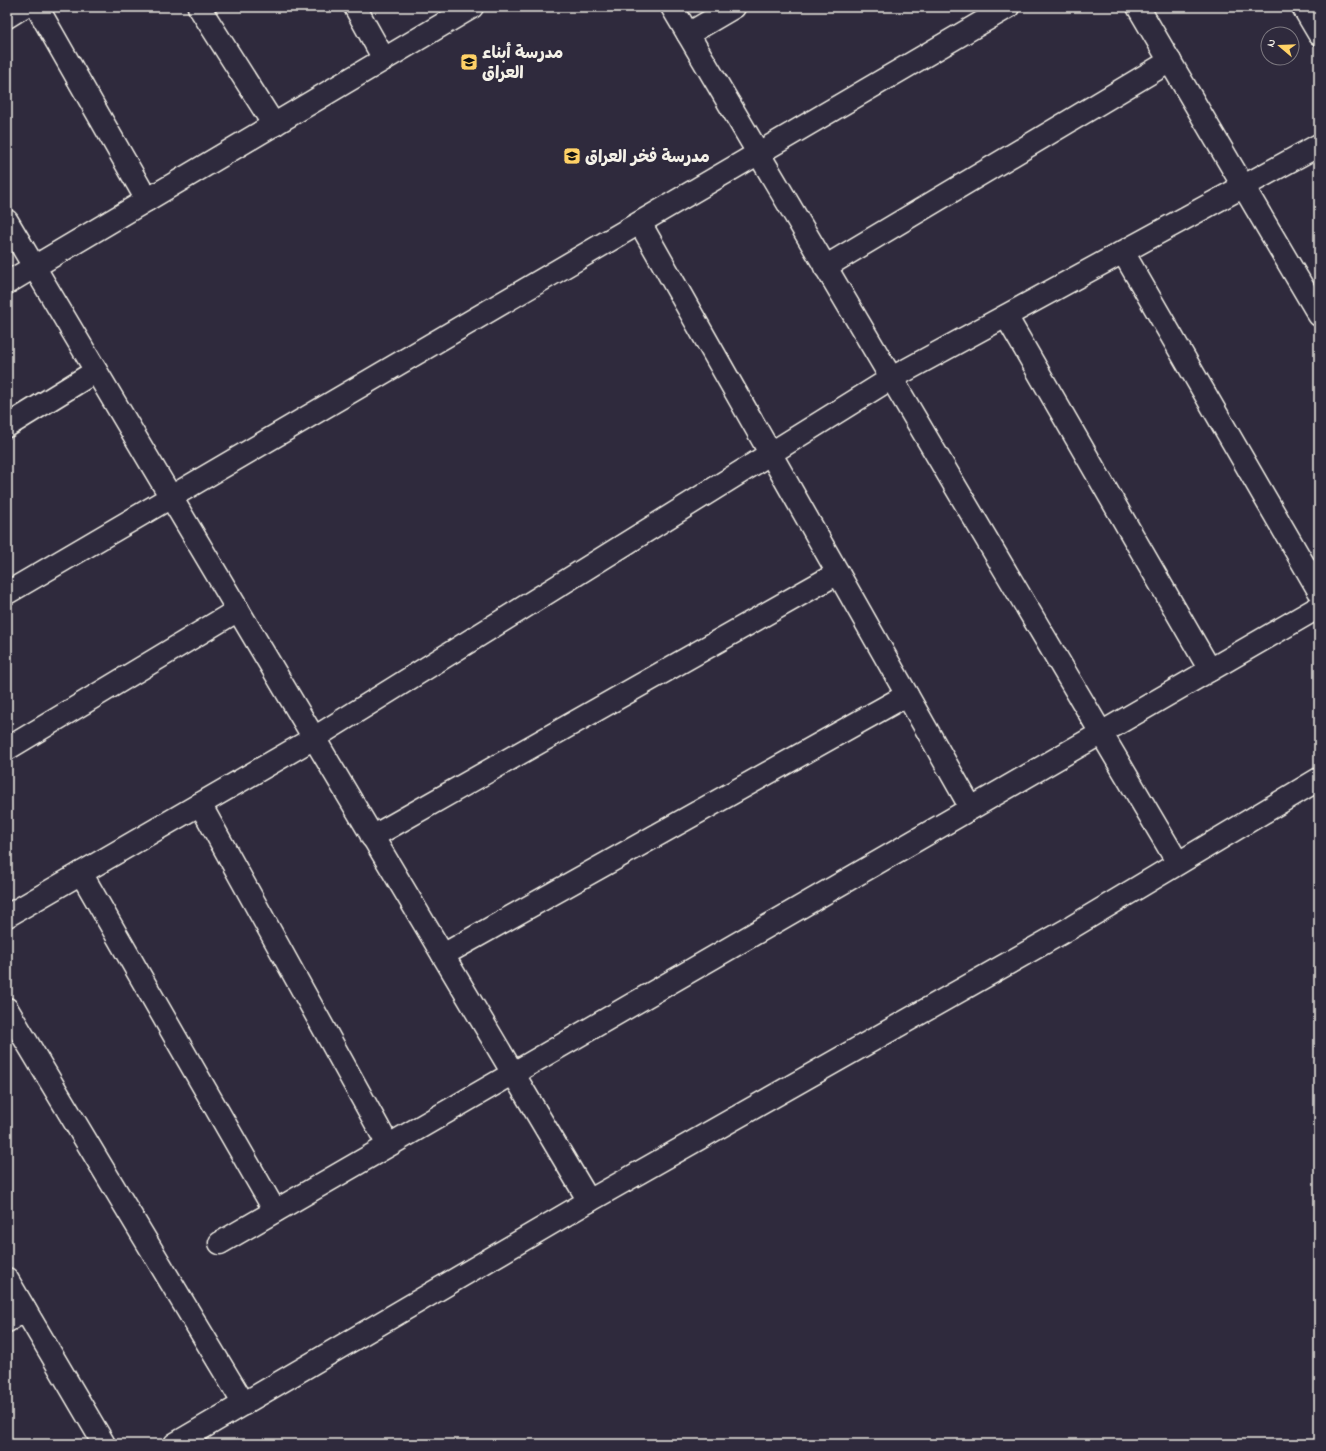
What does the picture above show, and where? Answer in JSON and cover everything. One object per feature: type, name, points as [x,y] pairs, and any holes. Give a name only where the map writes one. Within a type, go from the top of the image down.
[{"type":"street","points":[[7,17],[23,7]]},
{"type":"street","points":[[37,7],[147,200]]},
{"type":"street","points":[[199,7],[274,124]]},
{"type":"street","points":[[355,7],[384,59]]},
{"type":"street","points":[[7,283],[472,7]]},
{"type":"street","points":[[672,7],[890,379],[1178,863]]},
{"type":"street","points":[[688,34],[734,7]]},
{"type":"street","points":[[7,593],[1008,7]]},
{"type":"street","points":[[1138,7],[1319,315]]},
{"type":"street","points":[[1303,7],[1319,34]]},
{"type":"street","points":[[825,267],[1170,61]]},
{"type":"street","points":[[7,916],[314,738],[890,379],[1319,146]]},
{"type":"street","points":[[7,222],[589,1201]]},
{"type":"street","points":[[640,222],[971,808]]},
{"type":"street","points":[[1124,252],[1319,591]]},
{"type":"street","points":[[1006,316],[1210,670]]},
{"type":"street","points":[[7,426],[96,371]]},
{"type":"street","points":[[372,837],[838,573]]},
{"type":"street","points":[[220,1243],[1100,732],[1319,607]]},
{"type":"street","points":[[7,749],[238,610]]},
{"type":"street","points":[[443,955],[907,695]]},
{"type":"street","points":[[175,1444],[589,1201],[1065,931],[1319,779]]},
{"type":"street","points":[[200,804],[388,1145]]},
{"type":"street","points":[[82,873],[275,1211]]},
{"type":"street","points":[[7,1008],[244,1404]]},
{"type":"street","points":[[7,1279],[16,1316],[104,1444]]},
{"type":"place","name":"مدرسة أبناء العراق","points":[[469,62]]},
{"type":"place","name":"مدرسة فخر العراق","points":[[572,156]]}]
